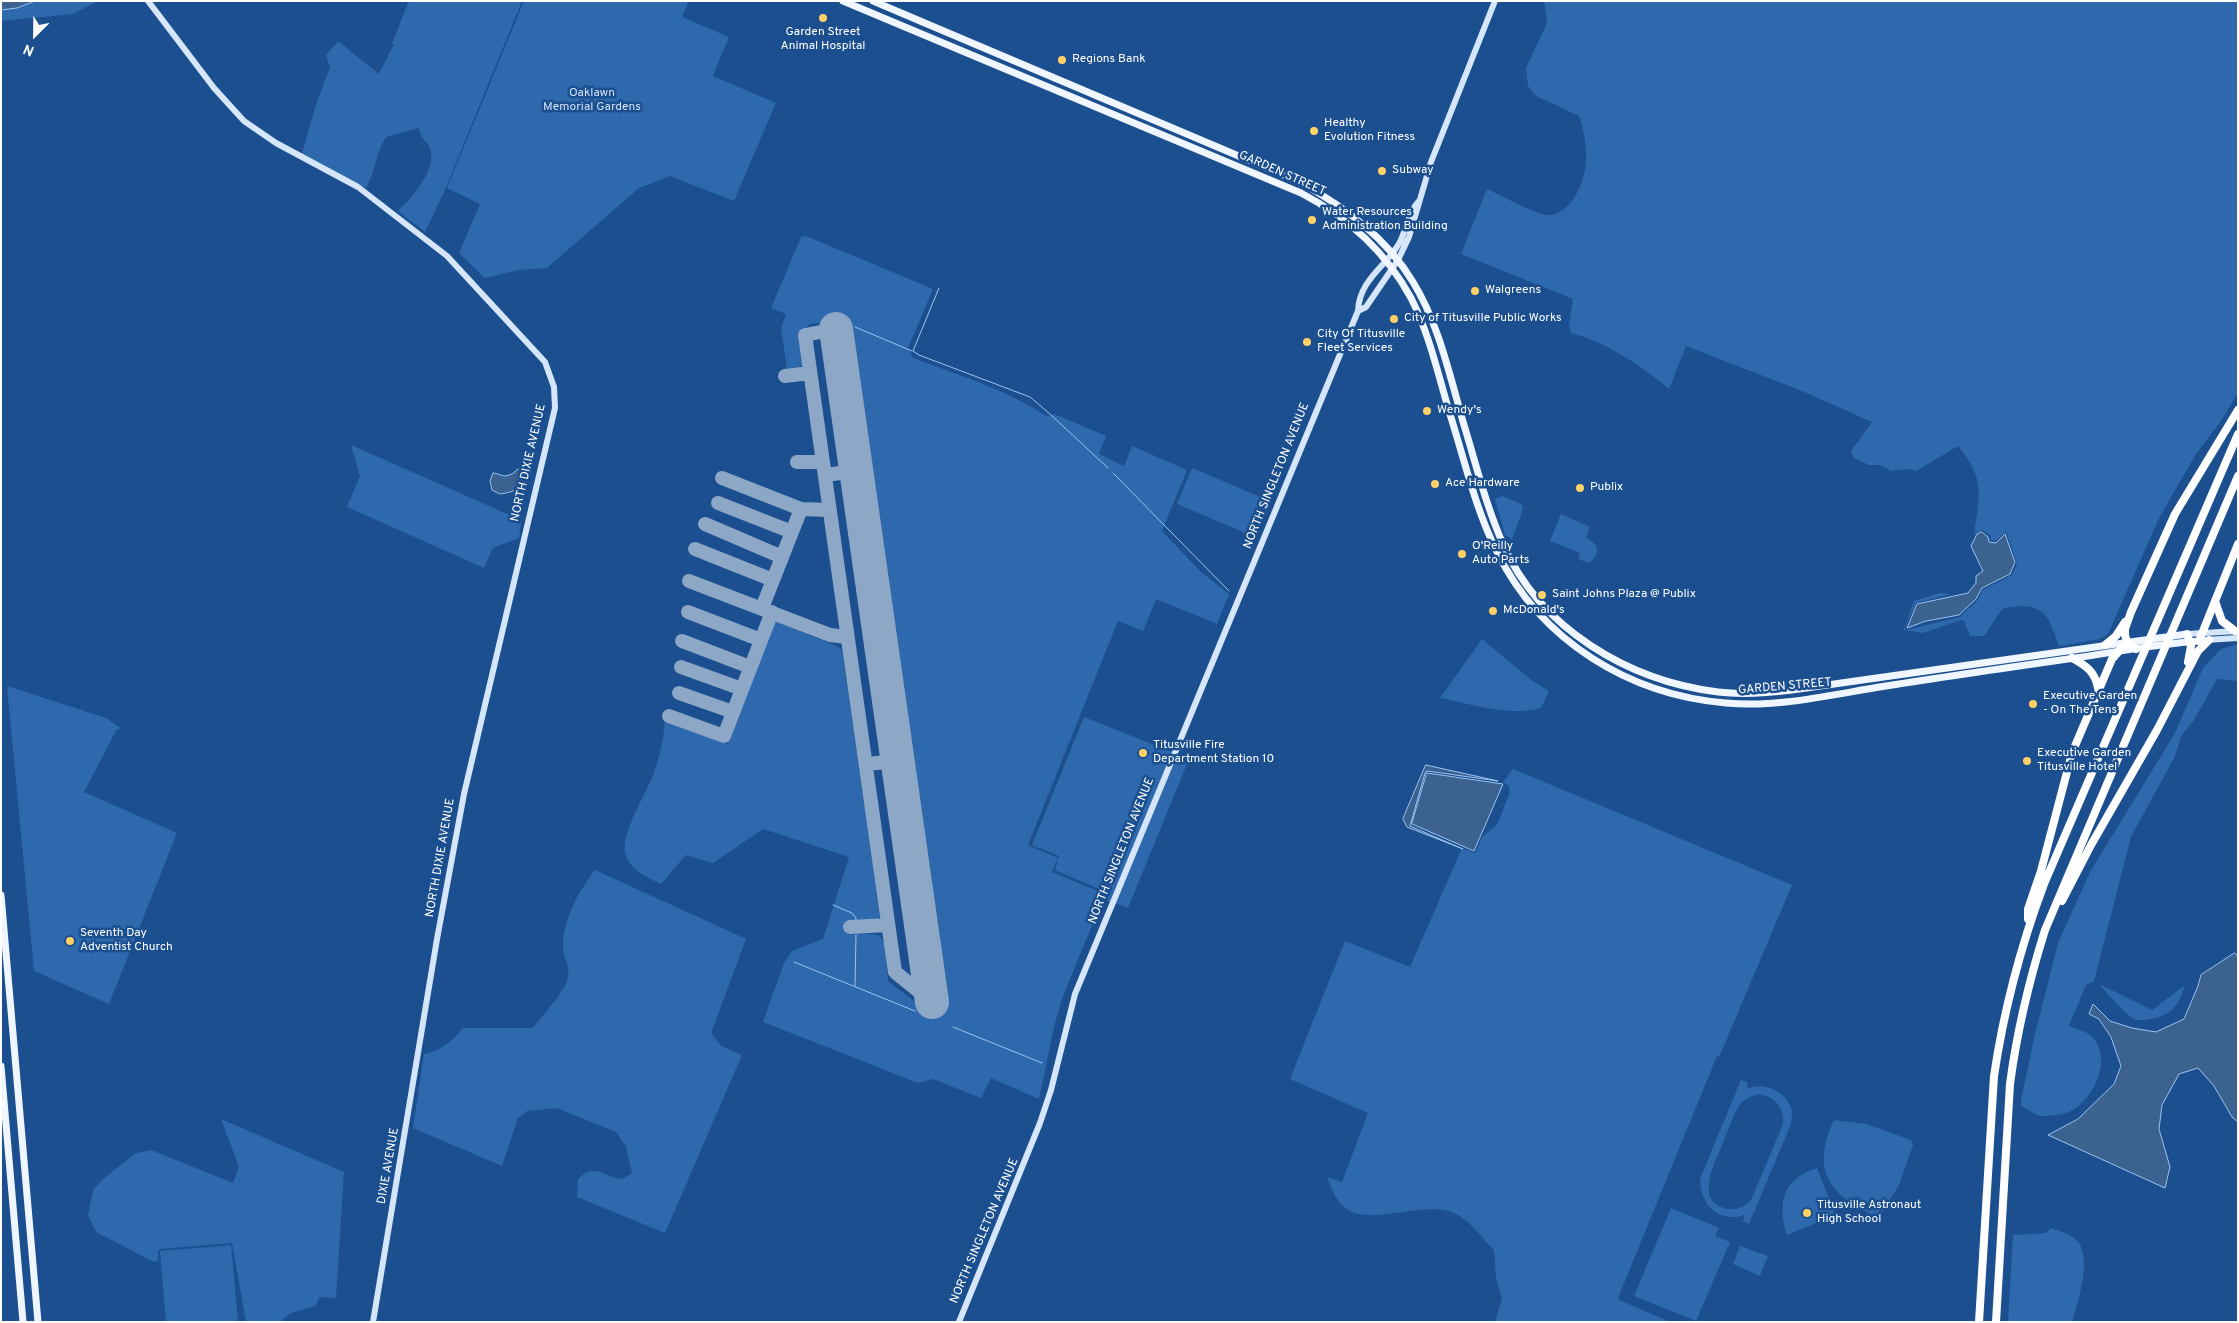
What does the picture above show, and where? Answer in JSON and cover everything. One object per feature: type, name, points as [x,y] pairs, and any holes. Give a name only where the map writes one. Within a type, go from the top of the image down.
[{"type":"highway","points":[[2136,649],[2127,642],[2125,629],[2131,612],[2175,514],[2238,410]]},
{"type":"highway","points":[[1979,1322],[1994,1076],[2012,978],[2044,884],[2238,434]]},
{"type":"highway","points":[[1996,1322],[2012,1074],[2022,1013],[2045,930],[2238,476]]},
{"type":"highway","points":[[2199,641],[2238,544]]},
{"type":"highway","points":[[2215,601],[2222,621],[2237,633]]},
{"type":"highway","points":[[2105,645],[2116,636],[2131,612]]},
{"type":"highway","points":[[2182,681],[2191,655],[2188,638]]},
{"type":"highway","points":[[2045,930],[2058,912],[2090,845],[2158,730],[2198,651],[2209,640]]},
{"type":"highway","points":[[2027,930],[2028,910],[2041,871],[2072,753],[2112,658],[2127,642]]},
{"type":"highway","points":[[2072,658],[2090,668],[2098,688]]},
{"type":"main road","name":"GARDEN STREET","points":[[844,1],[1301,193],[1326,206],[1349,223],[1392,268],[1418,314],[1485,523],[1498,553],[1513,579],[1534,607],[1559,634],[1606,668],[1631,680],[1676,695],[1745,704],[1820,696],[2136,649],[2188,638]]},
{"type":"main road","name":"GARDEN STREET","points":[[873,1],[1300,182],[1348,211],[1398,260],[1425,303],[1503,545],[1520,574],[1539,600],[1560,622],[1602,654],[1624,666],[1654,678],[1705,690],[1759,694],[1971,666],[2127,642],[2188,638],[2199,641]]},
{"type":"main road","points":[[1444,396],[1453,410],[1462,418]]},
{"type":"main road","points":[[1452,420],[1461,425],[1469,441]]},
{"type":"main road","points":[[1,895],[38,1322]]},
{"type":"main road","points":[[1,1066],[23,1322]]},
{"type":"street","name":"NORTH DIXIE AVENUE","points":[[148,1],[214,88],[244,121],[276,144],[358,187],[440,249],[545,362],[553,380],[555,408],[464,794],[437,939],[426,1014]]},
{"type":"street","points":[[1418,202],[1431,162],[1495,1]]},
{"type":"street","name":"NORTH SINGLETON AVENUE","points":[[959,1322],[1038,1129],[1051,1090],[1075,994],[1358,311],[1359,304],[1370,280],[1399,244],[1418,202]]},
{"type":"street","name":"NORTH SINGLETON AVENUE","points":[[1358,311],[1366,307],[1398,260],[1409,237],[1418,202]]},
{"type":"street","name":"GARDEN STREET","points":[[2188,638],[2202,633],[2237,633]]},
{"type":"street","name":"GARDEN STREET","points":[[2199,641],[2237,633]]},
{"type":"street","name":"DIXIE AVENUE","points":[[373,1322],[426,1014]]},
{"type":"green space","points":[[1,1],[98,1],[73,14],[1,21]]},
{"type":"green space","points":[[409,1],[522,1],[445,190],[425,232],[398,211],[421,184],[429,168],[431,152],[419,128],[386,137],[382,143],[366,188],[302,154],[316,104],[330,67],[326,55],[338,41],[379,74],[394,44],[392,43]]},
{"type":"green space","name":"Oaklawn Memorial Gardens","points":[[524,1],[689,1],[682,17],[729,37],[713,76],[776,103],[734,201],[670,176],[639,188],[547,268],[519,270],[485,278],[459,253],[480,204],[447,188]]},
{"type":"green space","points":[[1544,1],[2238,1],[2238,393],[2221,421],[2196,454],[2159,518],[2108,634],[2100,639],[2059,646],[2047,617],[2035,608],[2027,606],[2003,608],[1984,636],[1970,636],[1964,621],[1961,620],[1923,633],[1904,630],[1904,629],[1914,601],[1940,593],[1951,594],[1916,603],[1905,627],[1906,630],[1960,617],[1977,601],[1983,590],[2012,575],[2017,563],[2006,532],[1995,541],[1991,540],[1990,535],[1982,530],[1974,534],[1979,497],[1977,478],[1973,468],[1958,446],[1916,471],[1909,469],[1891,471],[1880,465],[1869,465],[1854,458],[1851,451],[1872,422],[1802,391],[1686,346],[1669,389],[1647,372],[1611,349],[1571,333],[1569,324],[1573,299],[1461,254],[1487,189],[1527,208],[1547,215],[1556,214],[1563,210],[1570,204],[1580,188],[1585,169],[1586,150],[1579,116],[1536,96],[1528,86],[1526,68],[1547,23]]},
{"type":"green space","points":[[806,236],[933,289],[908,348],[913,358],[998,390],[1031,406],[1046,416],[1054,414],[1106,436],[1099,454],[1124,466],[1132,446],[1187,470],[1162,531],[1201,572],[1229,594],[1217,624],[1156,599],[1143,631],[1118,621],[1028,845],[1058,858],[1052,872],[1105,894],[1063,996],[1055,1023],[1039,1099],[991,1078],[981,1098],[933,1079],[918,1083],[763,1022],[784,963],[792,951],[823,939],[849,857],[763,829],[713,863],[686,855],[661,884],[644,876],[634,868],[630,864],[625,852],[630,825],[656,766],[662,744],[665,721],[727,744],[772,625],[777,622],[839,647],[842,651],[881,916],[872,924],[849,923],[849,932],[879,935],[885,943],[888,981],[923,1008],[948,1006],[846,319],[810,324],[800,333],[803,366],[787,369],[781,328],[786,314],[771,308],[801,237]]},
{"type":"green space","points":[[351,445],[521,520],[519,538],[493,548],[484,568],[347,507],[360,476]]},
{"type":"green space","points":[[1192,468],[1270,501],[1255,537],[1177,504]]},
{"type":"green space","points":[[1502,496],[1521,504],[1523,509],[1512,539],[1505,535],[1495,499]]},
{"type":"green space","points":[[1561,514],[1590,527],[1586,538],[1594,544],[1597,553],[1589,563],[1578,559],[1580,553],[1550,541]]},
{"type":"green space","points":[[1482,639],[1530,679],[1549,691],[1541,708],[1516,711],[1503,710],[1440,698]]},
{"type":"green space","points":[[2238,644],[2237,681],[2217,679],[2194,720],[2182,735],[2174,758],[2131,837],[2094,981],[2086,985],[2069,1026],[2088,1033],[2097,1044],[2101,1054],[2101,1066],[2098,1077],[2086,1098],[2069,1112],[2048,1116],[2037,1114],[2021,1106],[2021,1100],[2035,1034],[2058,943],[2090,872],[2175,733],[2203,668],[2221,649]]},
{"type":"green space","points":[[7,686],[106,718],[122,729],[117,729],[84,792],[177,833],[109,1004],[34,971]]},
{"type":"green space","points":[[1084,717],[1172,752],[1110,902],[1105,900],[1106,892],[1055,870],[1059,856],[1032,845]]},
{"type":"green space","points":[[1177,754],[1189,759],[1128,908],[1115,903]]},
{"type":"green space","points":[[1513,769],[1792,885],[1720,1055],[1717,1056],[1618,1298],[1666,1320],[1665,1322],[1495,1322],[1502,1298],[1496,1278],[1494,1250],[1463,1218],[1444,1210],[1429,1209],[1364,1215],[1351,1212],[1341,1204],[1327,1177],[1342,1182],[1368,1113],[1290,1079],[1345,941],[1410,967],[1462,848],[1475,853],[1483,836],[1497,825],[1510,792],[1509,786],[1503,782]]},
{"type":"green space","points":[[595,870],[746,939],[711,1033],[721,1046],[742,1055],[665,1233],[577,1197],[578,1179],[584,1174],[595,1171],[622,1179],[632,1173],[626,1147],[616,1132],[557,1108],[527,1111],[518,1118],[502,1166],[413,1128],[424,1054],[441,1048],[463,1028],[533,1028],[552,1005],[565,986],[568,976],[568,967],[563,947],[569,916],[577,897]]},
{"type":"green space","points":[[2099,984],[2152,1010],[2184,986],[2177,1004],[2169,1012],[2157,1017],[2141,1020],[2129,1016]]},
{"type":"green space","points":[[1741,1080],[1748,1083],[1747,1089],[1761,1086],[1768,1087],[1786,1098],[1792,1112],[1791,1124],[1749,1224],[1743,1221],[1745,1214],[1738,1217],[1723,1216],[1712,1209],[1704,1199],[1700,1179]],"holes":[[[1758,1094],[1774,1100],[1780,1107],[1783,1124],[1752,1198],[1739,1208],[1729,1209],[1718,1205],[1711,1199],[1709,1190],[1713,1168],[1739,1106],[1750,1097]]]},
{"type":"green space","points":[[221,1119],[344,1172],[336,1298],[319,1297],[316,1306],[291,1313],[280,1322],[246,1322],[232,1243],[160,1249],[158,1251],[158,1261],[154,1262],[96,1232],[88,1215],[93,1190],[103,1179],[136,1153],[151,1150],[233,1183],[239,1167]]},
{"type":"green space","points":[[1834,1120],[1866,1124],[1911,1140],[1913,1145],[1899,1185],[1879,1217],[1849,1201],[1838,1192],[1830,1181],[1825,1168],[1824,1154],[1827,1138]]},
{"type":"green space","points":[[1817,1168],[1834,1211],[1831,1217],[1787,1235],[1783,1213],[1785,1194],[1789,1186],[1796,1179]]},
{"type":"green space","points":[[1671,1208],[1719,1228],[1715,1236],[1730,1242],[1696,1321],[1634,1296]]},
{"type":"green space","points":[[2051,1228],[2072,1237],[2082,1249],[2084,1270],[2072,1322],[2008,1322],[2013,1235],[2046,1233]]},
{"type":"green space","points":[[231,1245],[238,1322],[166,1322],[160,1251]]},
{"type":"green space","points":[[1740,1246],[1768,1256],[1760,1276],[1733,1264]]},
{"type":"shaded area","points":[[1,1],[35,1],[17,8],[1,10]]},
{"type":"shaded area","points":[[526,466],[531,470],[529,476],[524,484],[516,490],[500,494],[492,490],[490,481],[493,473],[507,476]]},
{"type":"shaded area","points":[[1982,532],[1988,537],[1989,542],[1996,543],[2005,534],[2015,562],[2010,574],[1982,588],[1976,599],[1959,615],[1926,621],[1907,628],[1917,604],[1968,593],[1976,583],[1976,576],[1983,571],[1971,546],[1977,534]]},
{"type":"shaded area","points":[[1426,765],[1498,781],[1427,771],[1425,773],[1410,826],[1463,849],[1407,827],[1403,819]]},
{"type":"shaded area","points":[[1427,773],[1503,784],[1474,851],[1412,824]]},
{"type":"shaded area","points":[[2235,953],[2238,957],[2238,1122],[2232,1117],[2214,1086],[2198,1068],[2179,1074],[2162,1105],[2159,1129],[2170,1167],[2165,1188],[2048,1135],[2078,1119],[2114,1084],[2121,1066],[2111,1037],[2099,1019],[2089,1014],[2093,1004],[2110,1021],[2132,1028],[2156,1032],[2184,1019],[2201,975]]},
{"type":"waterway","points":[[939,288],[913,351],[919,355],[1030,397],[1108,468]]},
{"type":"waterway","points":[[855,327],[912,351]]},
{"type":"waterway","points":[[1113,473],[1229,591]]},
{"type":"waterway","points":[[833,905],[852,913],[856,921]]},
{"type":"waterway","points":[[855,986],[856,935]]},
{"type":"waterway","points":[[794,962],[915,1011]]},
{"type":"waterway","points":[[953,1027],[1042,1063]]},
{"type":"taxiway","points":[[836,329],[805,335],[895,972],[932,1002]]},
{"type":"taxiway","points":[[785,376],[810,373]]},
{"type":"taxiway","points":[[797,462],[823,462]]},
{"type":"taxiway","points":[[825,475],[856,471]]},
{"type":"taxiway","points":[[722,478],[801,509],[829,510]]},
{"type":"taxiway","points":[[718,503],[792,532]]},
{"type":"taxiway","points":[[762,608],[801,509]]},
{"type":"taxiway","points":[[705,524],[782,557]]},
{"type":"taxiway","points":[[695,549],[773,580]]},
{"type":"taxiway","points":[[689,581],[830,635],[847,637]]},
{"type":"taxiway","points":[[688,612],[761,640]]},
{"type":"taxiway","points":[[669,716],[724,736],[772,612]]},
{"type":"taxiway","points":[[682,641],[750,667]]},
{"type":"taxiway","points":[[681,667],[742,689]]},
{"type":"taxiway","points":[[679,693],[733,712]]},
{"type":"taxiway","points":[[866,764],[898,761]]},
{"type":"taxiway","points":[[850,927],[888,925]]},
{"type":"runway","points":[[836,329],[932,1002]]},
{"type":"place","name":"Garden Street Animal Hospital","points":[[823,18]]},
{"type":"place","name":"Regions Bank","points":[[1062,60]]},
{"type":"place","name":"Healthy Evolution Fitness","points":[[1314,131]]},
{"type":"place","name":"Subway","points":[[1382,171]]},
{"type":"place","name":"Water Resources Administration Building","points":[[1312,220]]},
{"type":"place","name":"Walgreens","points":[[1475,291]]},
{"type":"place","name":"City of Titusville Public Works","points":[[1394,319]]},
{"type":"place","name":"City Of Titusville Fleet Services","points":[[1307,342]]},
{"type":"place","name":"Wendy's","points":[[1427,411]]},
{"type":"place","name":"Ace Hardware","points":[[1435,484]]},
{"type":"place","name":"Publix","points":[[1580,488]]},
{"type":"place","name":"O'Reilly Auto Parts","points":[[1462,554]]},
{"type":"place","name":"Saint Johns Plaza @ Publix","points":[[1542,595]]},
{"type":"place","name":"McDonald's","points":[[1493,611]]},
{"type":"place","name":"Executive Garden - On The Tens","points":[[2033,704]]},
{"type":"place","name":"Titusville Fire Department Station 10","points":[[1143,753]]},
{"type":"place","name":"Executive Garden Titusville Hotel","points":[[2027,761]]},
{"type":"place","name":"Seventh Day Adventist Church","points":[[70,941]]},
{"type":"place","name":"Titusville Astronaut High School","points":[[1807,1213]]}]
